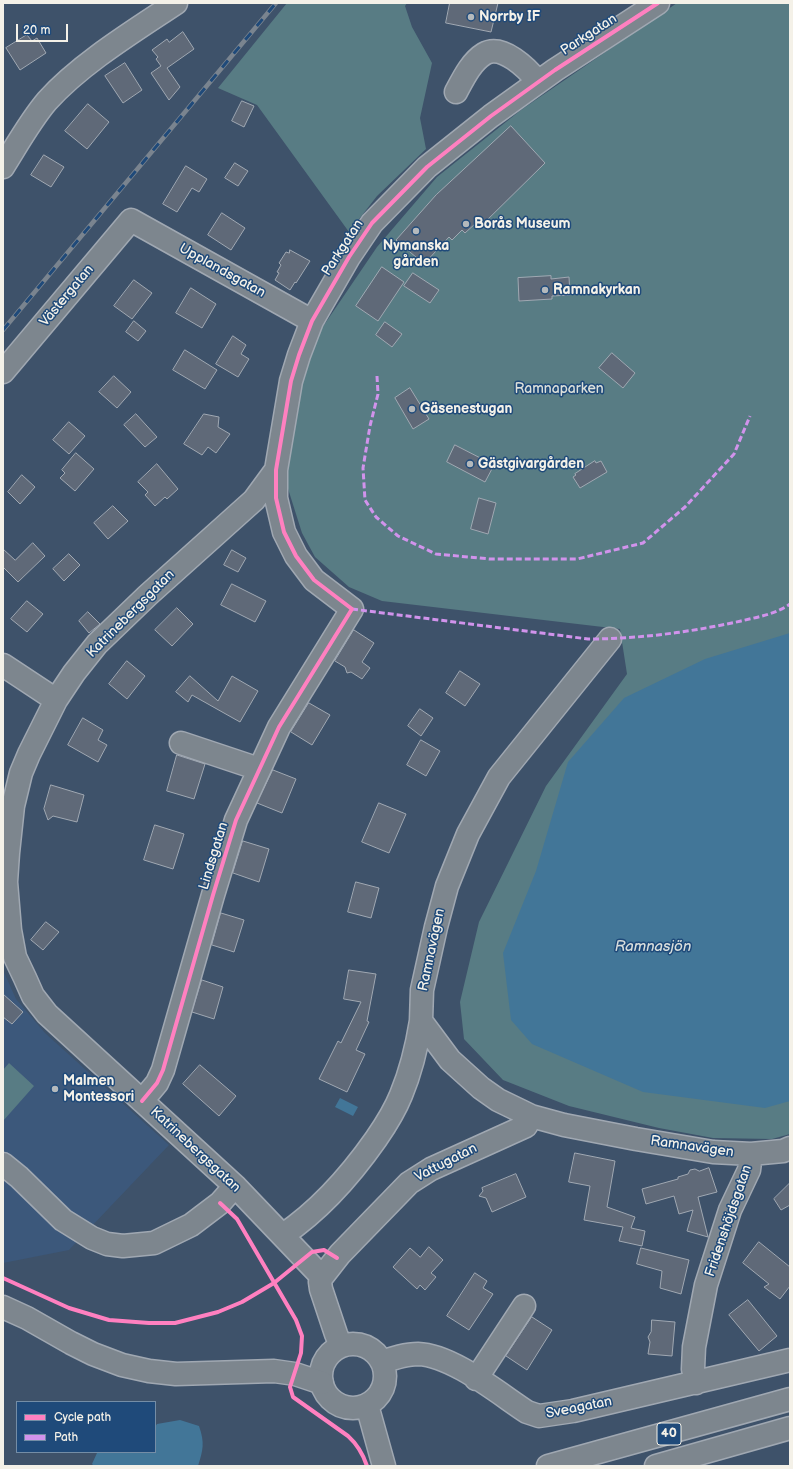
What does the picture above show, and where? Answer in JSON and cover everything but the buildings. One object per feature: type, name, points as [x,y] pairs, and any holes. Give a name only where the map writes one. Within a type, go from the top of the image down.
[{"type":"main road","points":[[3,167],[36,115],[48,100],[96,58],[176,3]]},
{"type":"main road","name":"Parkgatan","points":[[352,609],[314,580],[296,556],[284,532],[276,498],[276,470],[291,381],[312,321],[349,257],[372,223],[427,167],[491,116],[538,82],[658,3]]},
{"type":"main road","points":[[456,92],[465,75],[476,62],[484,54],[491,51],[500,52],[517,62],[529,70],[538,82]]},
{"type":"main road","name":"Upplandsgatan","points":[[131,220],[312,321]]},
{"type":"main road","name":"Västergatan","points":[[3,372],[131,220]]},
{"type":"main road","name":"Katrinebergsgatan","points":[[276,470],[254,500],[148,595],[97,644],[74,672],[56,700],[28,754],[21,773],[6,853],[6,882],[10,930],[16,957],[33,996],[47,1014],[235,1186],[322,1277]]},
{"type":"main road","name":"Lindsgatan","points":[[142,1101],[157,1083],[163,1070],[236,820],[279,727],[352,609]]},
{"type":"main road","name":"Ramnavägen","points":[[610,639],[499,777],[468,834],[447,886],[436,927],[422,990],[421,1021],[450,1060],[481,1088],[498,1100],[531,1116],[564,1125],[713,1152],[750,1154],[783,1151],[790,1148]]},
{"type":"main road","points":[[3,665],[56,700]]},
{"type":"main road","points":[[181,743],[259,769]]},
{"type":"main road","points":[[283,1235],[298,1225],[331,1194],[361,1160],[385,1125],[401,1096],[415,1053],[421,1021]]},
{"type":"main road","name":"Vattugatan","points":[[322,1277],[340,1254],[409,1183],[430,1169],[526,1126],[531,1116]]},
{"type":"main road","name":"Fridenshöjdsgatan","points":[[696,1383],[693,1369],[694,1347],[706,1285],[730,1210],[749,1170],[750,1154]]},
{"type":"main road","points":[[3,1164],[19,1176],[63,1220],[92,1238],[106,1244],[123,1246],[154,1243],[191,1225],[220,1203],[235,1186]]},
{"type":"main road","points":[[322,1277],[320,1282],[321,1289],[341,1346]]},
{"type":"main road","points":[[476,1378],[524,1306]]},
{"type":"main road","points":[[3,1307],[93,1354],[122,1365],[149,1371],[176,1374],[274,1371],[295,1374],[322,1383]]},
{"type":"main road","points":[[355,1344],[364,1346],[373,1351],[382,1362],[385,1374],[383,1386],[377,1397],[367,1405],[357,1408],[350,1408],[337,1404],[327,1395],[322,1383],[321,1374],[325,1360],[330,1353],[341,1346],[355,1344]]},
{"type":"main road","name":"Sveagatan","points":[[382,1362],[408,1355],[429,1355],[457,1366],[526,1412],[539,1416],[573,1411],[790,1360]]},
{"type":"main road","name":"40","points":[[548,1466],[790,1399]]},
{"type":"main road","points":[[367,1405],[384,1466]]},
{"type":"main road","name":"40","points":[[656,1466],[790,1428]]},
{"type":"shaded area","name":"Malmen Montessori","points":[[3,970],[16,999],[45,1033],[169,1145],[69,1250],[3,1263]]},
{"type":"green space","points":[[287,3],[407,3],[405,6],[412,27],[432,63],[420,118],[426,149],[377,196],[349,232],[257,105],[218,88]]},
{"type":"green space","name":"Ramnaparken","points":[[677,3],[790,3],[790,1134],[772,1139],[713,1138],[659,1128],[569,1106],[503,1080],[464,1039],[460,1002],[479,922],[546,786],[627,674],[620,629],[382,601],[349,587],[315,557],[302,533],[284,476],[303,374],[322,328],[377,247],[437,177],[521,110]]},
{"type":"green space","points":[[9,1063],[34,1086],[3,1121],[3,1070]]},
{"type":"water","name":"Ramnasjön","points":[[790,633],[790,1101],[765,1108],[643,1092],[532,1044],[511,1020],[503,953],[536,871],[568,762],[624,698],[705,659]]},
{"type":"water","points":[[340,1098],[358,1107],[353,1116],[335,1107]]},
{"type":"water","points":[[180,1420],[199,1426],[203,1446],[198,1466],[94,1466],[92,1464],[97,1453],[156,1453],[157,1424]]},
{"type":"railway","points":[[3,330],[276,3]]},
{"type":"marked path","points":[[377,376],[378,394],[370,426],[363,468],[365,500],[376,517],[398,536],[436,554],[490,559],[577,559],[643,543],[685,507],[734,454],[750,416]]},
{"type":"marked path","points":[[352,609],[588,639],[607,639],[665,634],[741,621],[767,615],[790,604]]},
{"type":"cycle path","points":[[142,1101],[157,1083],[163,1070],[236,820],[279,727],[352,609],[314,580],[296,556],[284,532],[276,498],[276,470],[291,381],[312,321],[349,257],[372,223],[427,167],[491,116],[555,70],[658,3]]},
{"type":"cycle path","points":[[220,1203],[237,1219],[296,1320],[302,1336],[301,1353],[290,1387],[293,1397],[348,1436],[360,1450],[367,1466]]},
{"type":"cycle path","points":[[3,1278],[69,1308],[109,1320],[175,1323],[218,1312],[242,1302],[274,1283],[312,1252],[324,1250],[337,1258]]},
{"type":"place","name":"Norrby IF","points":[[471,17]]},
{"type":"place","name":"Borås Museum","points":[[466,224]]},
{"type":"place","name":"Nymanska gården","points":[[416,231]]},
{"type":"place","name":"Ramnakyrkan","points":[[545,290]]},
{"type":"place","name":"Gäsenestugan","points":[[412,409]]},
{"type":"place","name":"Gästgivargården","points":[[470,464]]},
{"type":"place","name":"Malmen Montessori","points":[[55,1089]]}]
